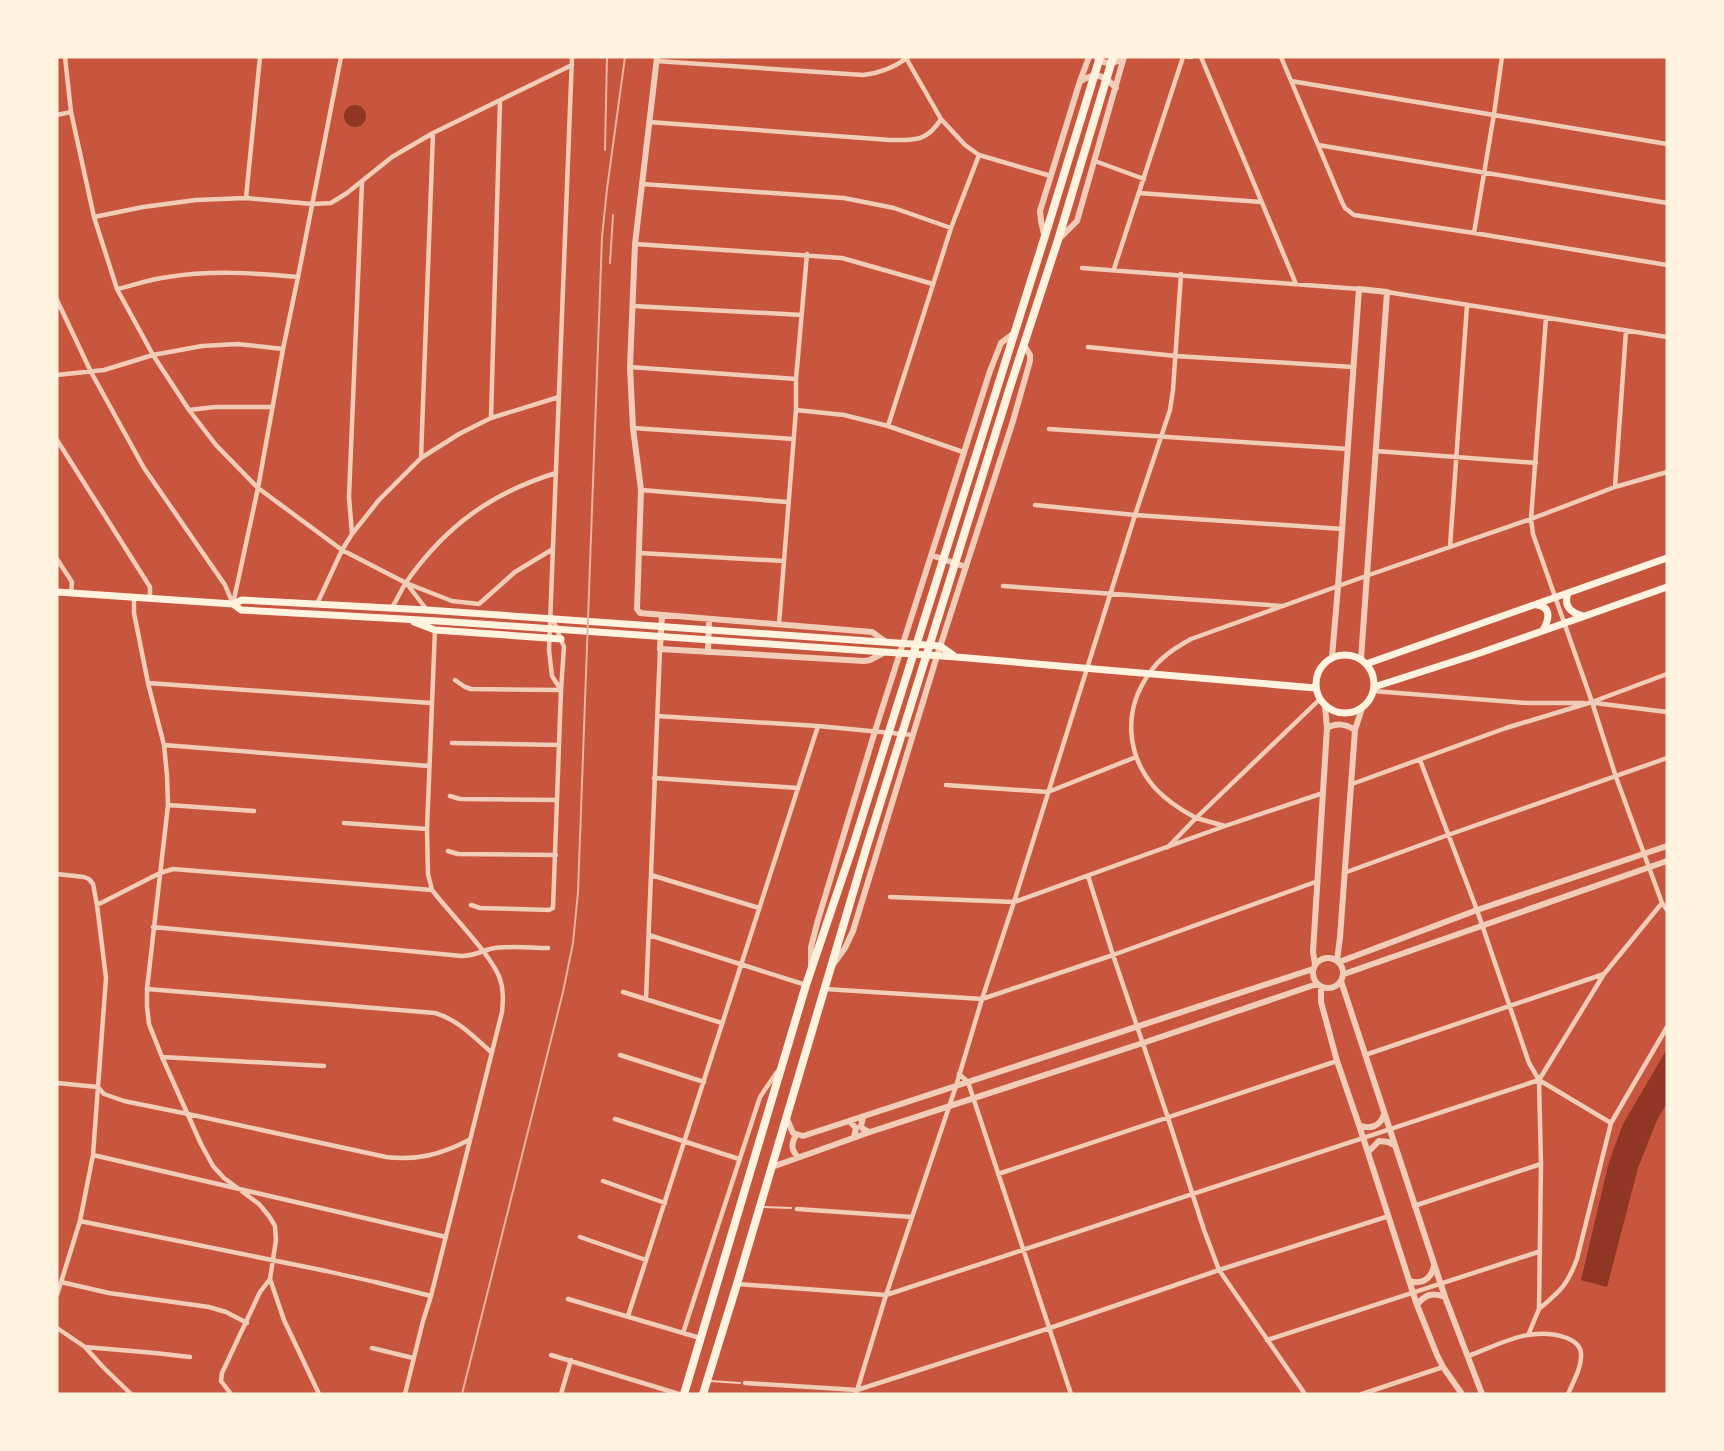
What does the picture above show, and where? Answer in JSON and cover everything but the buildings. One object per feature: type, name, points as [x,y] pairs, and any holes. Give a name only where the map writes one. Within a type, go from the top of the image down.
[{"type":"highway","points":[[684,1394],[806,985],[1045,236],[1098,57]]},
{"type":"highway","points":[[703,1394],[866,849],[1058,240],[1113,57]]},
{"type":"main road","points":[[1363,662],[1556,598],[1667,558]]},
{"type":"main road","points":[[1374,689],[1667,587]]},
{"type":"main road","points":[[57,592],[233,604],[242,600],[317,604],[903,643],[940,646],[956,657]]},
{"type":"main road","points":[[1568,593],[1566,602],[1570,610],[1584,617]]},
{"type":"main road","points":[[233,604],[241,610],[441,621],[956,657],[1315,688]]},
{"type":"main road","points":[[1534,605],[1543,606],[1548,612],[1548,619],[1543,630]]},
{"type":"main road","points":[[406,619],[435,630],[561,639]]},
{"type":"main road","points":[[1342,655],[1352,656],[1363,662],[1371,670],[1374,689],[1362,708],[1350,713],[1337,713],[1319,700],[1315,679],[1324,663],[1332,657],[1342,655]]},
{"type":"street","points":[[65,57],[71,112],[94,217],[117,289],[153,355],[189,410],[216,445],[258,488],[342,550],[406,583],[452,601],[479,604],[515,572],[553,549]]},
{"type":"street","points":[[246,198],[260,57]]},
{"type":"street","points":[[233,604],[258,488],[341,57]]},
{"type":"street","points":[[561,690],[552,675],[549,650],[572,57]]},
{"type":"street","points":[[1045,236],[1040,216],[1089,57]]},
{"type":"street","points":[[1098,57],[1102,62],[1112,64],[1124,57]]},
{"type":"street","points":[[1058,240],[1077,221],[1124,57]]},
{"type":"street","points":[[1114,269],[1183,57]]},
{"type":"street","points":[[1201,57],[1296,284]]},
{"type":"street","points":[[1281,57],[1342,202],[1345,208],[1354,215],[1667,265]]},
{"type":"street","points":[[1474,233],[1502,57]]},
{"type":"street","points":[[886,642],[872,632],[709,620],[638,612],[640,490],[633,428],[630,367],[635,244],[657,59],[863,75],[887,70],[906,58],[940,119],[964,145],[979,154],[1051,176]]},
{"type":"street","points":[[94,217],[179,201],[246,198],[312,204],[331,203],[393,157],[433,133],[572,65]]},
{"type":"street","points":[[1080,81],[1092,76],[1102,76],[1116,88]]},
{"type":"street","points":[[1291,81],[1667,144]]},
{"type":"street","points":[[491,418],[500,100]]},
{"type":"street","points":[[57,115],[71,112]]},
{"type":"street","points":[[649,122],[910,140],[921,139],[930,134],[940,119]]},
{"type":"street","points":[[421,458],[433,133]]},
{"type":"street","points":[[1317,145],[1667,203]]},
{"type":"street","points":[[888,426],[951,228],[979,154]]},
{"type":"street","points":[[1095,161],[1144,179]]},
{"type":"street","points":[[352,534],[349,497],[362,182]]},
{"type":"street","points":[[642,184],[844,198],[894,208],[951,228]]},
{"type":"street","points":[[1139,192],[1261,202]]},
{"type":"street","points":[[635,244],[842,258],[933,284]]},
{"type":"street","points":[[779,624],[807,255]]},
{"type":"street","points":[[1082,268],[1387,292],[1667,338]]},
{"type":"street","points":[[117,289],[186,274],[246,272],[298,277]]},
{"type":"street","points":[[857,1392],[886,1295],[956,1086],[981,999],[1170,410],[1181,274]]},
{"type":"street","points":[[1332,657],[1359,289]]},
{"type":"street","points":[[1363,662],[1366,576],[1387,292]]},
{"type":"street","points":[[57,300],[91,372],[144,468],[225,585],[233,604]]},
{"type":"street","points":[[1450,547],[1467,305]]},
{"type":"street","points":[[633,306],[802,315]]},
{"type":"street","points":[[1546,318],[1531,519],[1536,546],[1593,702],[1616,777],[1662,903],[1667,910]]},
{"type":"street","points":[[1615,487],[1626,331]]},
{"type":"street","points":[[811,972],[811,947],[899,653],[990,371],[1001,344],[1014,334]]},
{"type":"street","points":[[57,375],[91,372],[153,355],[202,346],[238,344],[283,349]]},
{"type":"street","points":[[831,968],[845,948],[853,931],[912,735],[1029,369],[1030,355],[1024,345]]},
{"type":"street","points":[[1088,347],[1176,356],[1353,367]]},
{"type":"street","points":[[630,367],[796,379]]},
{"type":"street","points":[[317,604],[352,534],[379,500],[421,458],[459,434],[491,418],[559,397]]},
{"type":"street","points":[[189,410],[215,407],[273,407]]},
{"type":"street","points":[[796,410],[844,415],[888,426],[963,452]]},
{"type":"street","points":[[633,428],[793,439]]},
{"type":"street","points":[[1049,429],[1348,448]]},
{"type":"street","points":[[57,440],[150,587],[150,598]]},
{"type":"street","points":[[1376,451],[1536,463]]},
{"type":"street","points":[[1225,826],[1196,818],[1175,806],[1156,789],[1145,775],[1136,757],[1133,745],[1132,714],[1135,698],[1149,674],[1173,650],[1191,639],[1615,487],[1667,472]]},
{"type":"street","points":[[391,609],[406,583],[433,549],[464,520],[512,489],[556,473]]},
{"type":"street","points":[[640,490],[788,502]]},
{"type":"street","points":[[1035,505],[1135,515],[1342,529]]},
{"type":"street","points":[[640,553],[784,561]]},
{"type":"street","points":[[931,555],[966,567]]},
{"type":"street","points":[[57,559],[72,582],[71,593]]},
{"type":"street","points":[[406,583],[429,611]]},
{"type":"street","points":[[1003,586],[1285,606]]},
{"type":"street","points":[[134,597],[134,613],[148,683],[164,745],[167,775],[168,805],[147,989],[149,1024],[162,1058],[213,1166],[224,1178],[259,1204],[275,1226],[276,1240],[270,1279],[260,1292],[221,1376],[222,1384],[231,1394]]},
{"type":"street","points":[[471,904],[480,909],[552,909],[564,649],[551,614]]},
{"type":"street","points":[[646,999],[662,615]]},
{"type":"street","points":[[708,652],[709,620]]},
{"type":"street","points":[[405,1394],[502,1012],[503,995],[500,979],[494,966],[432,890],[428,874],[431,703],[435,630],[441,621]]},
{"type":"street","points":[[660,649],[864,661],[885,652]]},
{"type":"street","points":[[1352,784],[1506,728],[1593,702],[1667,674]]},
{"type":"street","points":[[455,680],[471,689],[561,690]]},
{"type":"street","points":[[148,683],[431,703]]},
{"type":"street","points":[[1374,689],[1527,703],[1593,702],[1667,712]]},
{"type":"street","points":[[1168,847],[1319,700]]},
{"type":"street","points":[[1325,706],[1328,728],[1313,977],[1319,986],[1337,1061],[1417,1305],[1443,1367],[1462,1394]]},
{"type":"street","points":[[1344,974],[1338,961],[1355,730],[1362,708]]},
{"type":"street","points":[[657,716],[818,726],[912,735]]},
{"type":"street","points":[[1328,728],[1342,724],[1355,730]]},
{"type":"street","points":[[628,1316],[818,726]]},
{"type":"street","points":[[452,743],[559,745]]},
{"type":"street","points":[[164,745],[429,766]]},
{"type":"street","points":[[946,785],[1047,792],[1136,757]]},
{"type":"street","points":[[1344,873],[1667,758]]},
{"type":"street","points":[[1420,760],[1477,910],[1529,1063],[1539,1080],[1611,1123]]},
{"type":"street","points":[[654,778],[798,788]]},
{"type":"street","points":[[890,897],[1014,902],[1323,793]]},
{"type":"street","points":[[450,796],[460,799],[557,800]]},
{"type":"street","points":[[168,805],[254,811]]},
{"type":"street","points":[[344,823],[427,830]]},
{"type":"street","points":[[786,1118],[796,1135],[803,1136],[1138,1028],[1314,967],[1323,958],[1338,961],[1477,910],[1667,846]]},
{"type":"street","points":[[448,851],[458,854],[556,855]]},
{"type":"street","points":[[772,1167],[870,1132],[1319,986],[1334,987],[1341,981],[1344,974],[1667,861]]},
{"type":"street","points":[[97,905],[160,873],[173,869],[432,890]]},
{"type":"street","points":[[57,874],[84,877],[91,881],[97,905],[105,978],[93,1155],[80,1221],[57,1294]]},
{"type":"street","points":[[651,875],[759,908]]},
{"type":"street","points":[[1088,876],[1220,1270],[1305,1394]]},
{"type":"street","points":[[825,989],[981,999],[1113,955],[1317,881]]},
{"type":"street","points":[[1530,1334],[1539,1309],[1541,1164],[1539,1080],[1604,974],[1662,903]]},
{"type":"street","points":[[153,927],[462,956],[475,955],[498,948],[548,948]]},
{"type":"street","points":[[649,935],[806,985]]},
{"type":"street","points":[[1365,1055],[1604,974]]},
{"type":"street","points":[[1341,981],[1434,1265],[1482,1394]]},
{"type":"street","points":[[147,989],[435,1013],[447,1016],[458,1023],[491,1052]]},
{"type":"street","points":[[1321,1002],[1328,993],[1336,990],[1344,993]]},
{"type":"street","points":[[623,992],[722,1023]]},
{"type":"street","points":[[1539,1309],[1570,1279],[1611,1123],[1667,1027]]},
{"type":"street","points":[[620,1055],[704,1082]]},
{"type":"street","points":[[162,1058],[324,1066]]},
{"type":"street","points":[[999,1174],[1337,1061]]},
{"type":"street","points":[[683,1333],[760,1097],[782,1065]]},
{"type":"street","points":[[959,1074],[968,1082],[974,1099],[1071,1394]]},
{"type":"street","points":[[737,1284],[886,1295],[1539,1080]]},
{"type":"street","points":[[57,1083],[98,1087],[104,1094],[115,1099],[397,1159],[425,1157],[441,1153],[469,1140]]},
{"type":"street","points":[[1359,1125],[1375,1126],[1381,1122],[1384,1114]]},
{"type":"street","points":[[863,1117],[861,1126],[870,1132]]},
{"type":"street","points":[[615,1119],[739,1159]]},
{"type":"street","points":[[849,1121],[857,1131],[854,1138]]},
{"type":"street","points":[[796,1135],[792,1147],[798,1157]]},
{"type":"street","points":[[1368,1152],[1379,1141],[1394,1145]]},
{"type":"street","points":[[93,1155],[446,1237]]},
{"type":"street","points":[[1414,1206],[1541,1164]]},
{"type":"street","points":[[603,1181],[665,1203]]},
{"type":"street","points":[[794,1208],[912,1217]]},
{"type":"street","points":[[742,1383],[857,1392],[1220,1270],[1389,1216]]},
{"type":"street","points":[[80,1221],[326,1271],[431,1296]]},
{"type":"street","points":[[580,1237],[646,1260]]},
{"type":"street","points":[[1267,1340],[1539,1252]]},
{"type":"street","points":[[1410,1281],[1418,1283],[1426,1280],[1431,1275],[1434,1265]]},
{"type":"street","points":[[270,1279],[284,1320],[319,1394]]},
{"type":"street","points":[[61,1282],[109,1293],[209,1307],[226,1312],[247,1323]]},
{"type":"street","points":[[1417,1305],[1429,1295],[1445,1297]]},
{"type":"street","points":[[568,1299],[702,1339]]},
{"type":"street","points":[[57,1328],[86,1347],[131,1394]]},
{"type":"street","points":[[1468,1356],[1530,1334],[1564,1337],[1578,1345],[1581,1352],[1581,1359],[1568,1394]]},
{"type":"street","points":[[86,1347],[190,1357]]},
{"type":"street","points":[[372,1348],[413,1358]]},
{"type":"street","points":[[551,1354],[679,1394]]},
{"type":"street","points":[[561,1394],[571,1360]]},
{"type":"street","points":[[1362,1394],[1443,1367]]},
{"type":"lane","points":[[760,1206],[794,1208]]},
{"type":"lane","points":[[707,1381],[742,1383]]},
{"type":"shaded area","points":[[355,105],[363,108],[366,116],[363,124],[355,127],[347,124],[344,116],[347,108]]},
{"type":"shaded area","points":[[1667,1049],[1667,1103],[1657,1120],[1638,1168],[1607,1287],[1581,1280],[1609,1162],[1623,1124]]},
{"type":"railway","points":[[605,150],[607,57]]},
{"type":"railway","points":[[462,1394],[563,992],[573,943],[578,892],[602,237],[625,57]]},
{"type":"railway","points":[[610,263],[613,215]]}]
